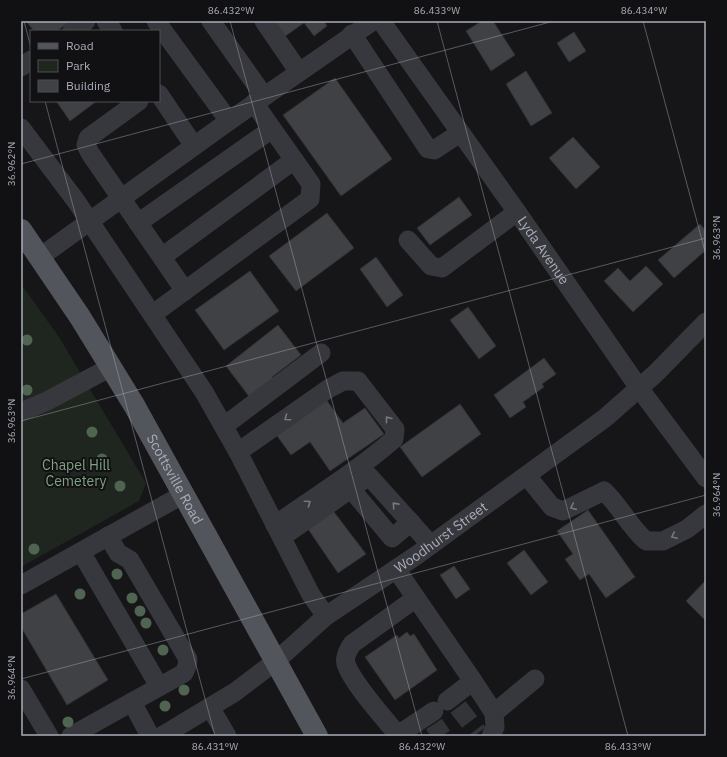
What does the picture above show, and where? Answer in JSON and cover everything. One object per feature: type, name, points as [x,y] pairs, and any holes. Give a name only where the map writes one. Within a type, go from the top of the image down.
[{"type":"main road","name":"Scottsville Road","points":[[21,230],[111,367],[184,494],[317,736]]},
{"type":"street","points":[[73,30],[86,21]]},
{"type":"street","points":[[106,21],[112,30]]},
{"type":"street","points":[[156,21],[229,121]]},
{"type":"street","points":[[153,314],[310,199],[311,184],[272,129],[259,100],[211,21]]},
{"type":"street","points":[[264,21],[300,72]]},
{"type":"street","points":[[40,257],[229,121],[352,34],[373,21]]},
{"type":"street","name":"Lyda Avenue","points":[[381,21],[517,212],[639,388],[706,478]]},
{"type":"street","points":[[352,34],[428,149],[434,150],[460,133]]},
{"type":"street","points":[[21,67],[30,61]]},
{"type":"street","points":[[160,95],[194,146]]},
{"type":"street","points":[[138,102],[88,138],[86,145],[90,154],[185,291]]},
{"type":"street","points":[[21,128],[90,220],[153,314],[224,426],[311,595],[326,616]]},
{"type":"street","points":[[138,223],[272,129]]},
{"type":"street","points":[[162,257],[294,160]]},
{"type":"street","points":[[408,240],[431,266],[442,268],[517,212]]},
{"type":"street","name":"Woodhurst Street","points":[[162,736],[235,692],[276,661],[326,616],[431,545],[605,418],[639,388],[706,322]]},
{"type":"street","points":[[224,426],[321,353]]},
{"type":"street","points":[[21,412],[48,401],[111,367]]},
{"type":"street","points":[[238,452],[328,389],[343,381],[358,381],[395,429],[394,439],[279,531]]},
{"type":"street","points":[[279,531],[351,489],[369,476],[431,545]]},
{"type":"street","points":[[527,476],[552,507],[563,511],[604,491],[611,497],[634,530],[646,541],[663,541],[687,529],[706,514]]},
{"type":"street","points":[[21,585],[184,494]]},
{"type":"street","points":[[71,736],[184,673],[188,666],[188,659],[130,560],[118,553],[108,536]]},
{"type":"street","points":[[81,552],[159,686]]},
{"type":"street","points":[[396,569],[494,713],[495,727],[483,735]]},
{"type":"street","points":[[416,598],[352,644],[346,653],[346,663],[361,688],[398,736],[442,709],[473,681]]},
{"type":"street","points":[[494,713],[535,679]]},
{"type":"street","points":[[21,689],[48,736]]},
{"type":"street","points":[[132,702],[150,736]]},
{"type":"street","points":[[210,707],[227,736]]},
{"type":"green space","name":"Chapel Hill Cemetery","points":[[21,284],[59,337],[146,483],[139,501],[21,567]]},
{"type":"building","points":[[26,21],[71,21],[58,30],[33,30]]},
{"type":"building","points":[[269,21],[324,21],[327,26],[314,36],[304,23],[281,39]]},
{"type":"building","points":[[482,21],[493,21],[515,55],[491,71],[466,31]]},
{"type":"building","points":[[574,32],[586,51],[569,62],[557,43]]},
{"type":"building","points":[[526,71],[552,113],[531,126],[506,84]]},
{"type":"building","points":[[335,78],[392,159],[341,196],[283,115]]},
{"type":"building","points":[[57,102],[96,102],[70,121]]},
{"type":"building","points":[[573,137],[600,167],[576,189],[549,158]]},
{"type":"building","points":[[459,197],[472,215],[430,245],[417,228]]},
{"type":"building","points":[[327,213],[354,248],[296,291],[269,256]]},
{"type":"building","points":[[700,224],[706,231],[706,250],[674,278],[658,260]]},
{"type":"building","points":[[376,257],[403,295],[387,307],[360,269]]},
{"type":"building","points":[[646,266],[663,284],[633,312],[604,281],[618,268],[630,281]]},
{"type":"building","points":[[250,271],[279,311],[224,350],[195,310]]},
{"type":"building","points":[[468,307],[496,346],[479,359],[450,320]]},
{"type":"building","points":[[278,325],[301,355],[272,377],[275,380],[251,399],[226,366]]},
{"type":"building","points":[[544,358],[556,374],[542,384],[544,387],[523,402],[526,407],[510,418],[494,395]]},
{"type":"building","points":[[325,398],[343,423],[365,408],[384,434],[330,471],[310,442],[291,455],[275,433]]},
{"type":"building","points":[[460,404],[481,434],[422,477],[400,447]]},
{"type":"building","points":[[331,508],[366,554],[338,573],[306,526]]},
{"type":"building","points":[[588,510],[635,577],[606,598],[589,574],[580,580],[565,559],[573,554],[557,531]]},
{"type":"building","points":[[524,550],[548,582],[531,595],[507,563]]},
{"type":"building","points":[[454,566],[470,589],[456,599],[440,575]]},
{"type":"building","points":[[706,580],[706,618],[704,619],[686,601]]},
{"type":"building","points":[[56,594],[108,680],[67,705],[21,627],[21,614]]},
{"type":"building","points":[[407,632],[410,636],[414,634],[437,670],[395,700],[365,657],[397,635],[399,638]]},
{"type":"tunnel","points":[[458,707],[478,733]]},
{"type":"tunnel","points":[[434,724],[442,736]]}]
